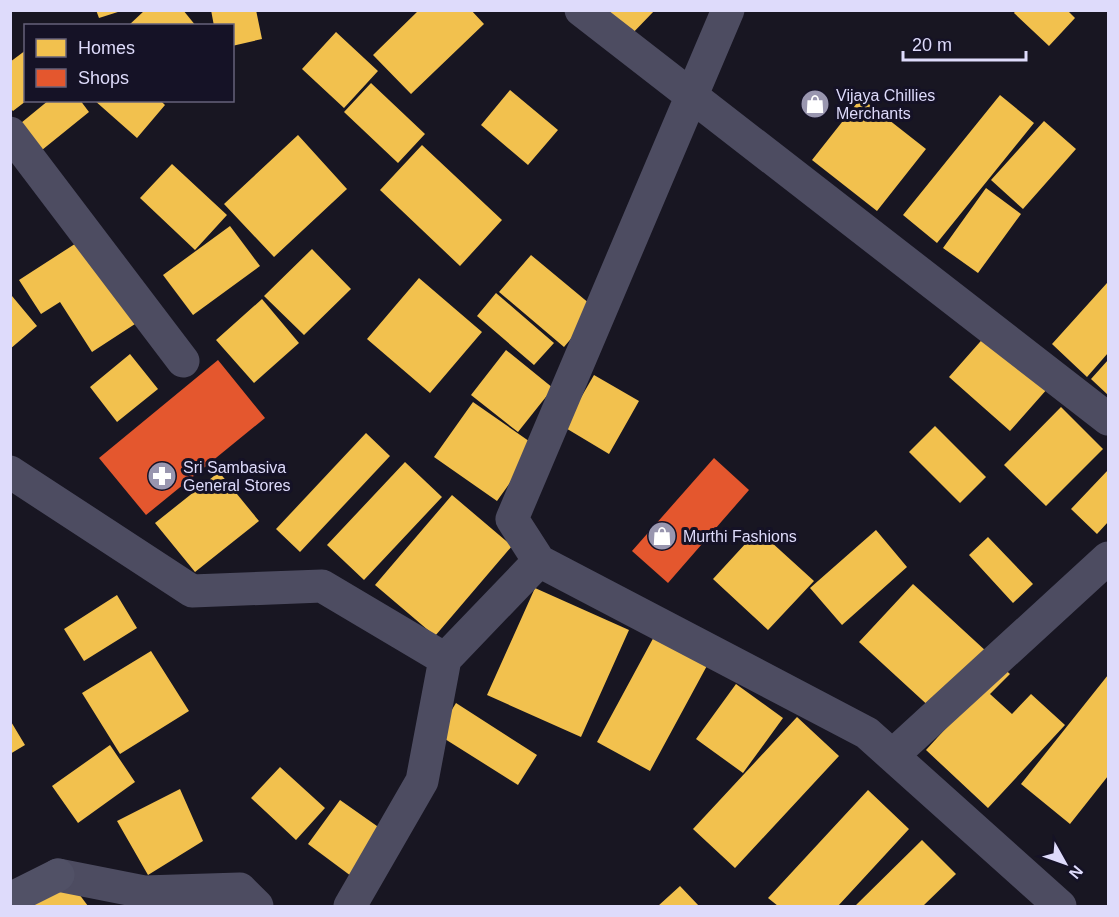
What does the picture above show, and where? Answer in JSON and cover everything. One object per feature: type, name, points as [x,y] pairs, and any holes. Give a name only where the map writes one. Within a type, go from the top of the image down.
[{"type":"street","points":[[581,10],[1108,419]]},
{"type":"street","points":[[728,10],[512,519],[539,561],[867,733],[1060,906]]},
{"type":"street","points":[[10,133],[183,361]]},
{"type":"street","points":[[10,472],[192,591],[322,586],[445,659]]},
{"type":"street","points":[[893,755],[1108,558]]},
{"type":"street","points":[[350,906],[422,781],[445,659],[539,561]]},
{"type":"street","points":[[10,898],[58,875],[144,892],[240,888],[257,906]]},
{"type":"building: Homes","points":[[96,10],[121,10],[121,11],[99,18]]},
{"type":"building: Homes","points":[[145,10],[183,10],[194,24],[130,24]]},
{"type":"building: Homes","points":[[211,10],[256,10],[262,39],[234,46],[234,24],[214,24]]},
{"type":"building: Homes","points":[[419,10],[471,10],[484,24],[411,94],[373,55]]},
{"type":"building: Homes","points":[[600,10],[655,10],[628,38]]},
{"type":"building: Homes","points":[[1016,10],[1067,10],[1075,18],[1049,46],[1014,13]]},
{"type":"building: Homes","points":[[336,32],[378,71],[344,108],[302,69]]},
{"type":"building: Homes","points":[[24,52],[25,102],[13,111],[10,108],[10,62]]},
{"type":"building: Homes","points":[[371,83],[425,134],[398,163],[344,112]]},
{"type":"building: Homes","points":[[510,90],[558,130],[528,165],[481,125]]},
{"type":"building: Homes","points":[[1000,95],[1034,123],[937,243],[903,215]]},
{"type":"building: Homes","points":[[861,98],[926,149],[877,211],[812,160]]},
{"type":"building: Homes","points":[[47,102],[82,102],[89,112],[42,150],[21,123]]},
{"type":"building: Homes","points":[[96,102],[162,102],[165,105],[137,138]]},
{"type":"building: Homes","points":[[1044,121],[1076,149],[1023,209],[991,180]]},
{"type":"building: Homes","points":[[298,135],[347,189],[274,257],[224,204]]},
{"type":"building: Homes","points":[[422,145],[502,220],[460,266],[380,190]]},
{"type":"building: Homes","points":[[172,164],[227,215],[195,250],[140,198]]},
{"type":"building: Homes","points":[[986,188],[1021,214],[978,273],[943,248]]},
{"type":"building: Homes","points":[[230,226],[260,266],[193,315],[163,275]]},
{"type":"building: Homes","points":[[81,240],[135,324],[92,352],[60,302],[41,314],[19,280]]},
{"type":"building: Homes","points":[[312,249],[351,289],[304,335],[264,296]]},
{"type":"building: Homes","points":[[531,255],[596,309],[564,347],[499,292]]},
{"type":"building: Homes","points":[[419,278],[482,332],[430,393],[367,339]]},
{"type":"building: Homes","points":[[1107,283],[1108,353],[1087,377],[1052,344]]},
{"type":"building: Homes","points":[[496,293],[554,343],[534,365],[477,316]]},
{"type":"building: Homes","points":[[12,296],[37,326],[10,349],[10,297]]},
{"type":"building: Homes","points":[[262,299],[299,343],[254,383],[216,340]]},
{"type":"building: Homes","points":[[987,334],[1048,388],[1010,431],[949,377]]},
{"type":"building: Homes","points":[[506,350],[553,388],[518,432],[471,395]]},
{"type":"building: Homes","points":[[130,354],[158,389],[117,422],[90,387]]},
{"type":"building: Homes","points":[[1108,360],[1108,395],[1091,379]]},
{"type":"building: Homes","points":[[594,375],[639,401],[609,454],[564,427]]},
{"type":"building: Homes","points":[[473,402],[536,446],[497,501],[434,457]]},
{"type":"building: Homes","points":[[1061,407],[1103,449],[1046,506],[1004,465]]},
{"type":"building: Homes","points":[[935,426],[986,477],[960,503],[909,452]]},
{"type":"building: Homes","points":[[366,433],[390,456],[300,552],[276,529]]},
{"type":"building: Homes","points":[[405,462],[442,497],[364,580],[327,545]]},
{"type":"building: Homes","points":[[1108,470],[1108,522],[1097,534],[1071,509]]},
{"type":"building: Homes","points":[[219,472],[259,521],[195,572],[155,523]]},
{"type":"building: Homes","points":[[452,495],[512,546],[435,636],[375,585]]},
{"type":"building: Homes","points":[[758,530],[814,581],[768,630],[713,579]]},
{"type":"building: Homes","points":[[876,530],[907,567],[842,625],[810,588]]},
{"type":"building: Homes","points":[[988,537],[1033,584],[1013,603],[969,555]]},
{"type":"building: Homes","points":[[913,584],[987,652],[933,710],[859,642]]},
{"type":"building: Homes","points":[[535,588],[629,630],[581,737],[487,695]]},
{"type":"building: Homes","points":[[117,595],[137,628],[84,661],[64,629]]},
{"type":"building: Homes","points":[[656,633],[709,662],[650,771],[597,742]]},
{"type":"building: Homes","points":[[151,651],[189,711],[120,754],[82,693]]},
{"type":"building: Homes","points":[[1002,667],[1010,674],[990,694],[1012,714],[1031,694],[1065,725],[988,808],[926,750]]},
{"type":"building: Homes","points":[[1108,675],[1108,776],[1070,824],[1021,784]]},
{"type":"building: Homes","points":[[736,684],[783,718],[743,773],[696,739]]},
{"type":"building: Homes","points":[[456,703],[537,755],[518,785],[437,734]]},
{"type":"building: Homes","points":[[797,717],[839,756],[735,868],[693,829]]},
{"type":"building: Homes","points":[[10,720],[25,745],[10,754]]},
{"type":"building: Homes","points":[[110,745],[135,782],[78,823],[52,786]]},
{"type":"building: Homes","points":[[280,767],[325,808],[296,840],[251,798]]},
{"type":"building: Homes","points":[[180,789],[203,841],[148,875],[117,821]]},
{"type":"building: Homes","points":[[868,790],[909,829],[838,906],[778,906],[768,898]]},
{"type":"building: Homes","points":[[340,800],[384,831],[351,876],[308,844]]},
{"type":"building: Homes","points":[[922,840],[956,874],[923,906],[855,906]]},
{"type":"building: Homes","points":[[67,878],[88,906],[29,906]]},
{"type":"building: Homes","points":[[680,886],[699,906],[658,906]]},
{"type":"building: Shops","points":[[218,360],[265,418],[146,515],[99,458]]},
{"type":"building: Shops","points":[[714,458],[749,490],[668,583],[632,551]]},
{"type":"place","name":"Vijaya Chillies Merchants","points":[[815,104]]},
{"type":"place","name":"Sri Sambasiva General Stores","points":[[162,476]]},
{"type":"place","name":"Murthi Fashions","points":[[662,536]]}]
